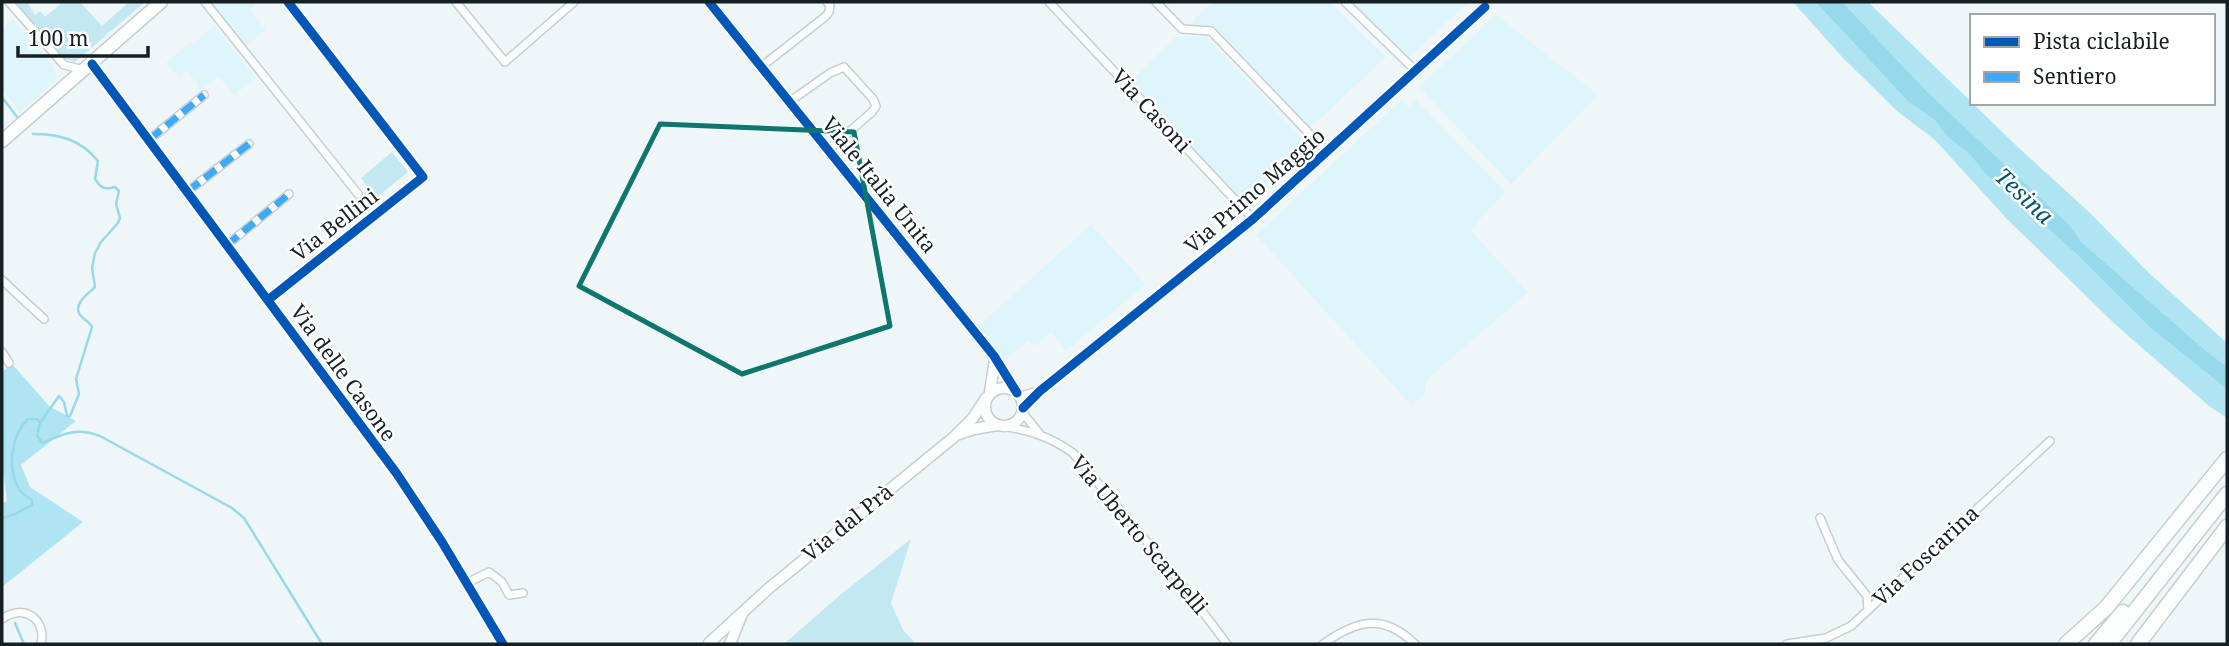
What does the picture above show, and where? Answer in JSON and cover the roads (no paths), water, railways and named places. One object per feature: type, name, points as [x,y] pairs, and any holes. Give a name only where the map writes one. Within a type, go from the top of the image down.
[{"type":"highway","points":[[2066,644],[2106,608],[2227,459]]},
{"type":"highway","points":[[2109,644],[2227,494]]},
{"type":"highway","points":[[2096,644],[2215,509]]},
{"type":"highway","points":[[2138,644],[2227,528]]},
{"type":"highway","points":[[2150,644],[2227,528]]},
{"type":"main road","points":[[2,141],[161,2]]},
{"type":"street","points":[[9,2],[64,65],[65,87]]},
{"type":"street","points":[[205,2],[358,194]]},
{"type":"street","name":"Via Bellini","points":[[268,300],[423,177],[288,2]]},
{"type":"street","points":[[456,2],[505,62],[574,2]]},
{"type":"street","name":"Viale Italia Unita","points":[[709,2],[995,356],[1018,394]]},
{"type":"street","points":[[761,66],[826,16],[830,12],[827,2]]},
{"type":"street","name":"Via Casoni","points":[[1049,2],[1253,219]]},
{"type":"street","points":[[1156,2],[1182,29],[1211,31],[1327,152]]},
{"type":"street","points":[[1345,2],[1417,72]]},
{"type":"street","name":"Via Primo Maggio","points":[[1022,410],[1040,391],[1253,219],[1417,72],[1485,7]]},
{"type":"street","points":[[64,65],[88,67]]},
{"type":"street","name":"Via delle Casone","points":[[88,67],[149,139],[397,474],[503,644]]},
{"type":"street","points":[[789,102],[830,73],[844,67],[873,99],[876,106],[872,112],[828,150]]},
{"type":"street","points":[[149,139],[204,94]]},
{"type":"street","points":[[188,191],[249,144]]},
{"type":"street","points":[[227,245],[289,194]]},
{"type":"street","points":[[2,280],[44,319]]},
{"type":"street","points":[[2,352],[9,363]]},
{"type":"street","points":[[988,395],[1001,387],[1018,394],[1022,410],[1014,423],[1000,426],[987,417],[985,410],[988,395],[996,365],[995,356]]},
{"type":"street","name":"Via Primo Maggio","points":[[1018,394],[1040,391]]},
{"type":"street","name":"Via dal Prà","points":[[708,644],[743,610],[954,437],[973,418],[988,395]]},
{"type":"street","name":"Via Uberto Scarpelli","points":[[1022,410],[1035,430],[1073,453],[1181,583],[1227,644]]},
{"type":"street","name":"Via dal Prà","points":[[954,437],[974,429],[1000,426]]},
{"type":"street","name":"Via Uberto Scarpelli","points":[[1000,426],[1042,435]]},
{"type":"street","name":"Via Foscarina","points":[[1787,644],[1826,638],[1851,626],[2050,441]]},
{"type":"street","points":[[1820,518],[1838,560],[1867,596],[1868,610]]},
{"type":"street","points":[[467,583],[489,572],[502,582],[509,595],[523,593]]},
{"type":"street","name":"Via dal Prà","points":[[730,644],[743,610]]},
{"type":"street","points":[[2,619],[18,611],[32,616],[42,628],[41,644]]},
{"type":"street","points":[[1324,644],[1340,632],[1363,622],[1404,633],[1415,644]]},
{"type":"street","points":[[708,644],[725,644]]},
{"type":"water","name":"Tesina","points":[[1816,2],[1842,2],[1927,92],[2069,225],[2082,243],[2227,367],[2227,389],[2151,328],[2082,259],[1987,175],[1969,153],[1948,137],[1935,120],[1908,101]]},
{"type":"waterway","points":[[2,97],[17,117]]},
{"type":"waterway","points":[[33,134],[68,139],[91,154],[98,161],[95,179],[97,182],[103,188],[115,187],[119,191],[116,204],[120,218],[95,253],[92,268],[95,287],[83,298],[78,309],[80,315],[92,327],[76,379],[79,394],[70,416],[67,416],[64,402],[59,396],[40,423]]},
{"type":"waterway","points":[[2,518],[32,505],[32,500],[23,494],[15,481],[12,462],[18,434],[28,419],[37,419],[40,423],[37,435],[42,443],[76,432],[100,436],[232,508],[244,518],[322,644]]},
{"type":"waterway","points":[[15,623],[24,644]]}]
